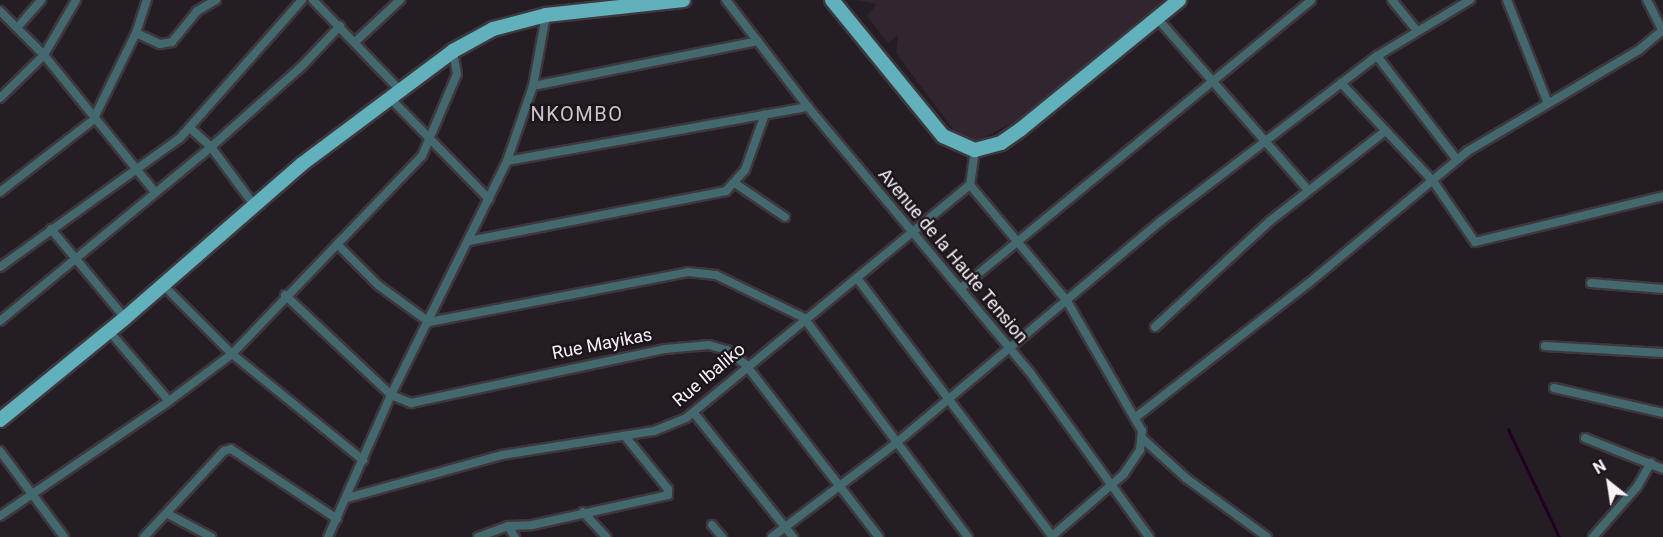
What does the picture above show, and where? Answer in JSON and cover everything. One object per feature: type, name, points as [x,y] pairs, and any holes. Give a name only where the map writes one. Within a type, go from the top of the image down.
[{"type":"main road","points":[[0,420],[126,318],[254,205],[394,93],[453,51],[493,29],[546,15],[683,0]]},
{"type":"main road","points":[[832,0],[943,136],[975,150],[1001,142],[1021,129],[1179,0]]},
{"type":"street","points":[[17,28],[40,0]]},
{"type":"street","points":[[0,98],[44,56],[76,0]]},
{"type":"street","points":[[0,192],[93,120],[136,33],[147,0]]},
{"type":"street","points":[[136,33],[160,44],[172,42],[197,11],[216,0]]},
{"type":"street","points":[[0,267],[190,128],[302,0]]},
{"type":"street","points":[[313,0],[355,42],[431,139],[489,199]]},
{"type":"street","points":[[355,42],[400,0]]},
{"type":"street","name":"Avenue de la Haute Tension","points":[[726,0],[808,107],[1011,349],[1149,537]]},
{"type":"street","points":[[961,288],[1015,241],[1214,82],[1311,0]]},
{"type":"street","points":[[1392,0],[1417,31]]},
{"type":"street","points":[[772,537],[895,444],[1161,221],[1377,56],[1470,0]]},
{"type":"street","points":[[1507,0],[1547,101]]},
{"type":"street","points":[[1136,417],[1457,160],[1547,101],[1639,50],[1663,30],[1647,0]]},
{"type":"street","points":[[0,11],[44,56],[93,120],[155,192]]},
{"type":"street","points":[[328,537],[391,395],[507,161],[533,86],[546,15]]},
{"type":"street","points":[[1157,18],[1267,140],[1307,189]]},
{"type":"street","points":[[0,321],[211,147],[303,65],[340,26]]},
{"type":"street","points":[[533,86],[758,41]]},
{"type":"street","points":[[0,516],[169,401],[232,354],[285,295],[422,156],[457,74],[453,51]]},
{"type":"street","points":[[1377,56],[1457,160]]},
{"type":"street","points":[[1341,83],[1384,132],[1432,181],[1475,242],[1663,196]]},
{"type":"street","points":[[507,161],[808,107]]},
{"type":"street","points":[[469,241],[707,198],[736,184],[745,170],[765,114]]},
{"type":"street","points":[[190,128],[211,147],[254,205]]},
{"type":"street","points":[[1155,327],[1307,189],[1384,132]]},
{"type":"street","points":[[975,150],[970,185],[1067,302],[1136,417],[1143,439],[1186,478],[1267,537]]},
{"type":"street","points":[[736,184],[785,217]]},
{"type":"street","name":"Rue Ibaliko","points":[[347,498],[502,455],[654,431],[694,413],[747,365],[970,185]]},
{"type":"street","points":[[51,230],[126,318]]},
{"type":"street","points":[[337,244],[378,285],[429,322],[704,271],[804,318],[895,444],[968,537]]},
{"type":"street","points":[[857,278],[950,397],[1052,537],[1113,485],[1132,464],[1143,439]]},
{"type":"street","points":[[1592,283],[1663,289]]},
{"type":"street","points":[[162,284],[232,354],[363,460]]},
{"type":"street","points":[[285,295],[391,395]]},
{"type":"street","points":[[110,331],[169,401]]},
{"type":"street","points":[[1545,346],[1663,353]]},
{"type":"street","name":"Rue Mayikas","points":[[391,395],[411,403],[565,367],[689,347],[718,347],[747,365],[879,537]]},
{"type":"street","points":[[1554,388],[1663,413]]},
{"type":"street","points":[[694,413],[794,537]]},
{"type":"street","points":[[478,537],[507,526],[668,495],[668,489],[625,436]]},
{"type":"street","points":[[1585,438],[1663,469]]},
{"type":"street","points":[[144,537],[168,514],[224,451],[231,449],[337,519]]},
{"type":"street","points":[[0,451],[64,537]]},
{"type":"street","points":[[1593,537],[1637,487],[1650,463]]},
{"type":"street","points":[[583,512],[606,537]]},
{"type":"street","points":[[168,514],[211,537]]},
{"type":"street","points":[[712,525],[722,537]]},
{"type":"street","points":[[507,526],[515,537]]},
{"type":"shaded area","points":[[855,0],[1163,0],[1018,120],[975,142],[958,136],[896,53],[898,35],[888,43],[867,16],[877,4]]},
{"type":"waterway","points":[[1508,429],[1559,537]]},
{"type":"district","name":"NKOMBO","points":[[577,114]]}]
